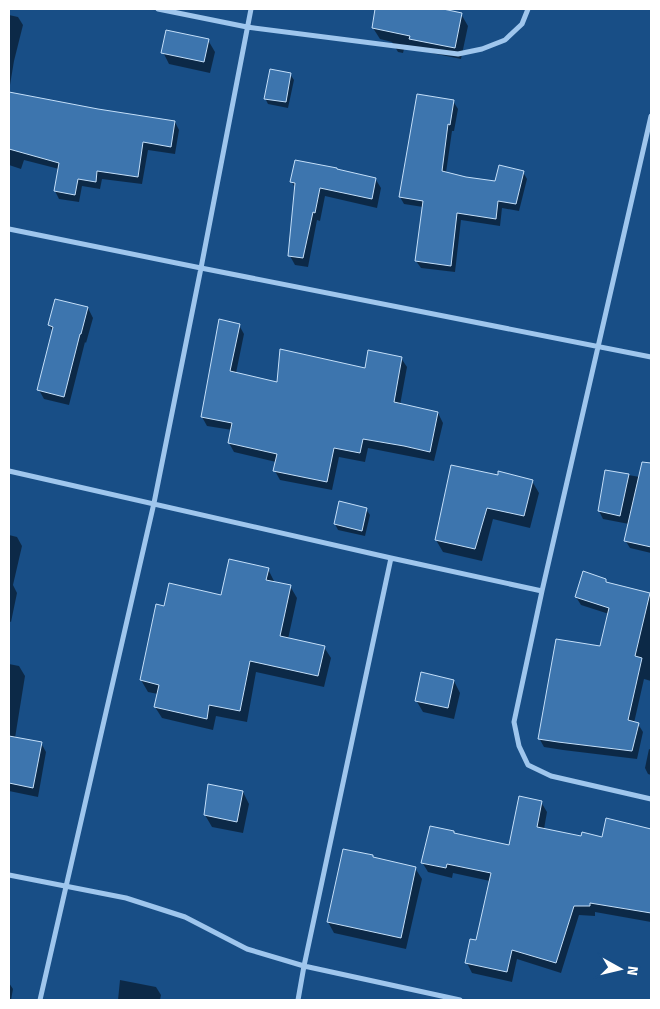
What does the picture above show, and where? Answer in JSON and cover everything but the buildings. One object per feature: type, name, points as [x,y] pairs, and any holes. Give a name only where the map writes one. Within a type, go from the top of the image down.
[{"type":"street","points":[[158,9],[247,28],[458,54],[482,49],[505,40],[522,24],[528,9]]},
{"type":"street","points":[[40,1000],[154,503],[251,9]]},
{"type":"street","points":[[651,116],[542,591],[514,722],[519,746],[528,765],[551,776],[651,799]]},
{"type":"street","points":[[9,229],[651,357]]},
{"type":"street","points":[[9,471],[542,591]]},
{"type":"street","points":[[298,1000],[391,558]]},
{"type":"street","points":[[9,875],[126,898],[185,917],[247,949],[304,966],[460,1000]]}]
